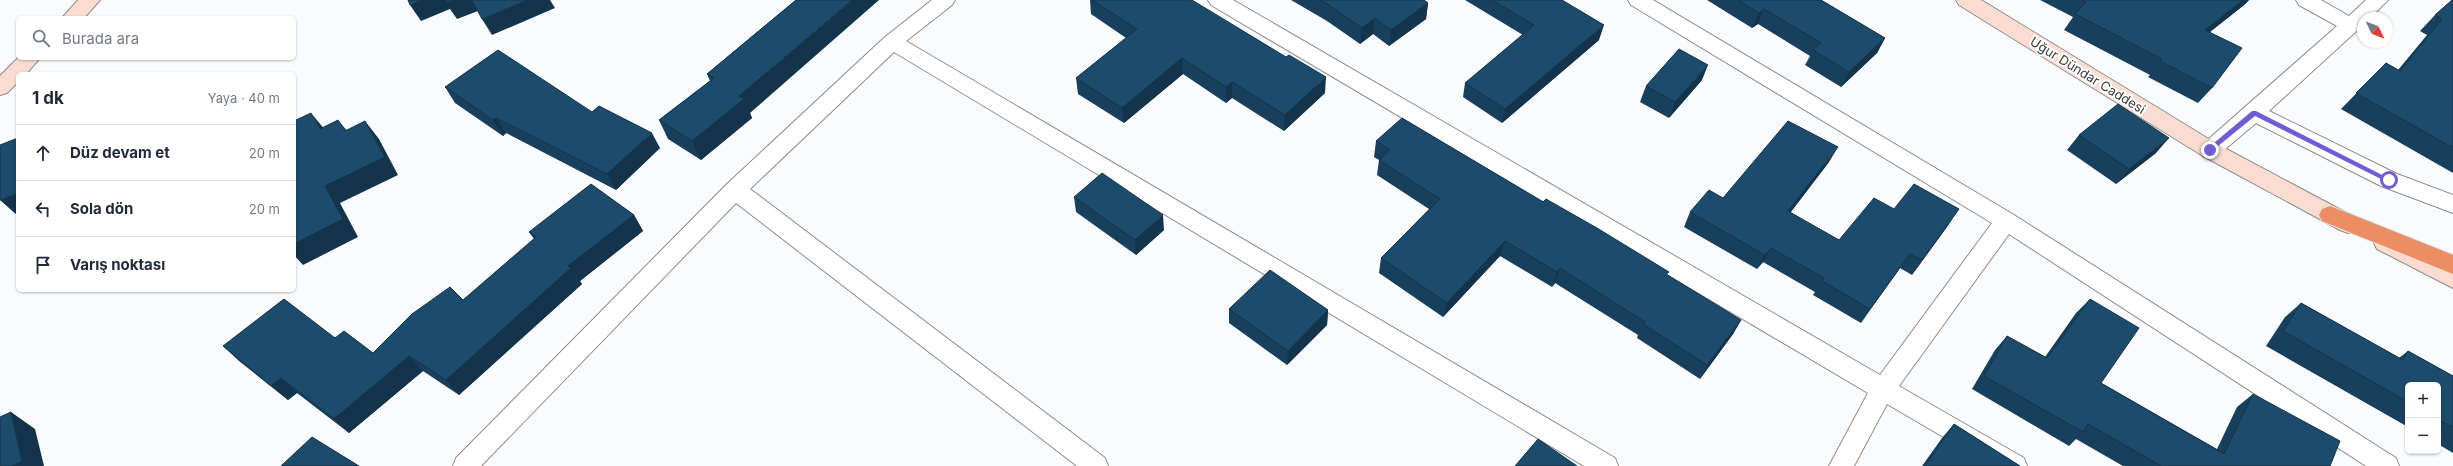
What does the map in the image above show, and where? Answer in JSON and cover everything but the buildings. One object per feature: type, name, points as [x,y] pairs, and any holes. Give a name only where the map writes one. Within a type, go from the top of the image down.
[{"type":"highway","points":[[2330,214],[2453,265]]},
{"type":"street","points":[[74,16],[90,0]]},
{"type":"street","points":[[465,466],[735,190],[892,42],[945,0]]},
{"type":"street","points":[[1218,0],[2015,466]]},
{"type":"street","points":[[1638,0],[2006,221],[2387,466]]},
{"type":"street","name":"Uğur Dündar Caddesi","points":[[1966,0],[2210,150],[2453,279]]},
{"type":"street","points":[[2306,0],[2350,25]]},
{"type":"street","points":[[2210,150],[2254,113],[2378,0]]},
{"type":"street","points":[[892,42],[1606,466]]},
{"type":"street","points":[[0,88],[28,60]]},
{"type":"street","points":[[2254,113],[2389,180],[2453,204]]},
{"type":"street","points":[[735,190],[1096,466]]},
{"type":"street","points":[[1841,466],[1883,389],[2006,221]]},
{"type":"route","points":[[2210,150],[2254,113],[2389,180]]}]
